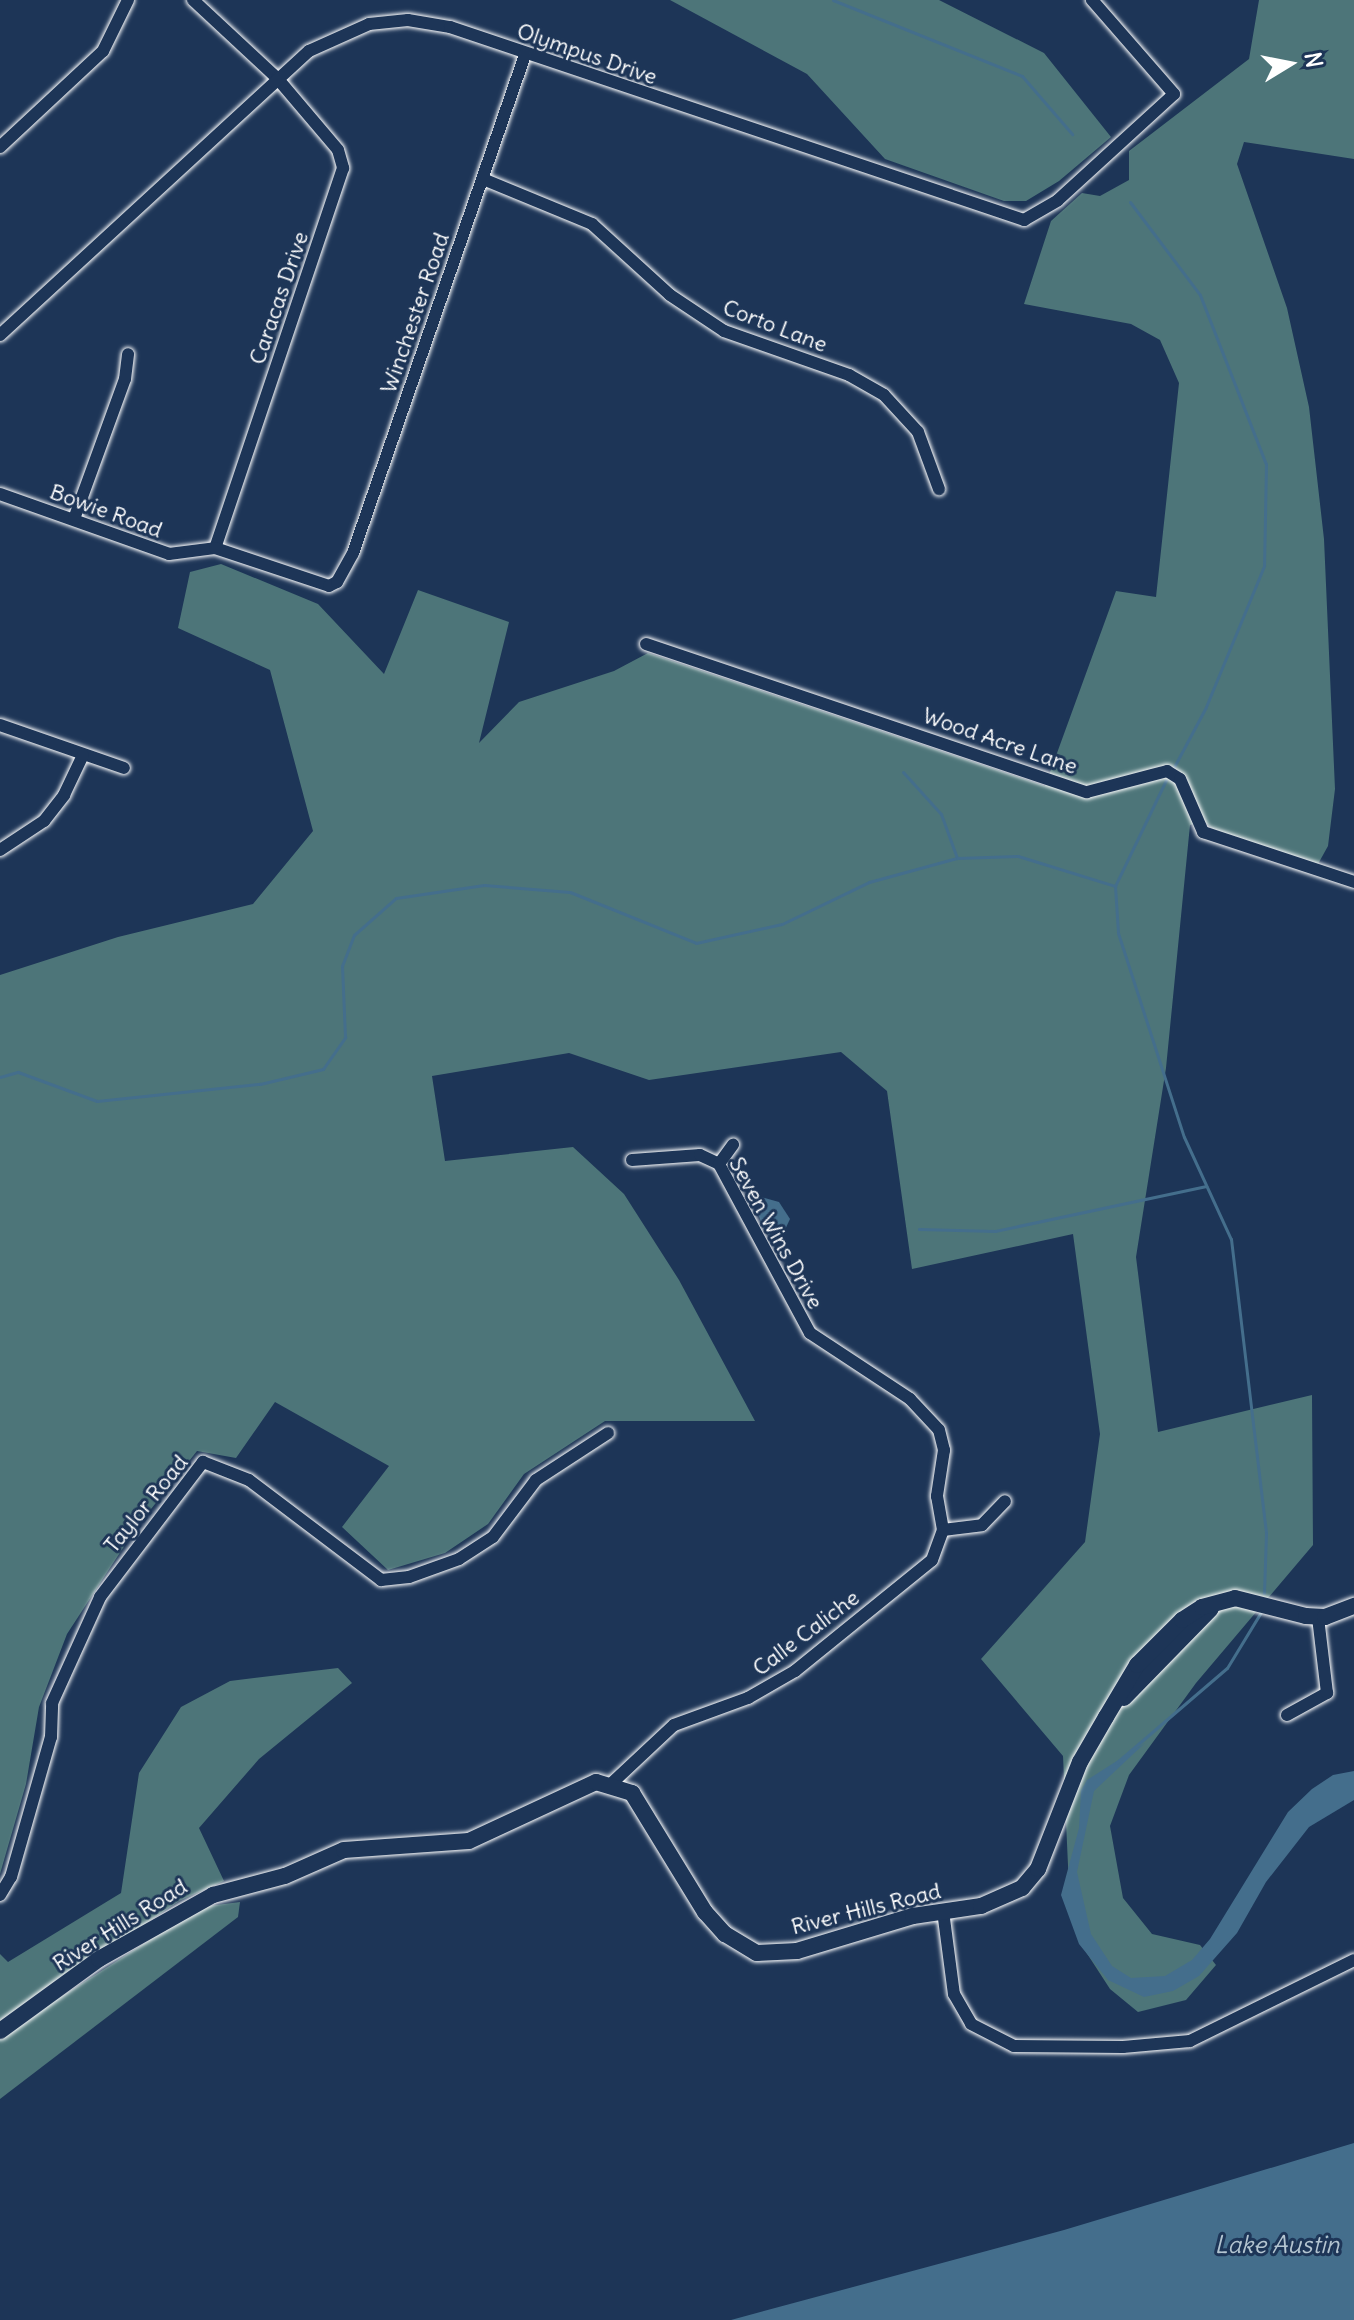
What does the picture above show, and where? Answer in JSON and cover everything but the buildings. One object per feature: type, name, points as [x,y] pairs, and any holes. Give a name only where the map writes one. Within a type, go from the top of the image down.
[{"type":"street","points":[[0,147],[103,51],[128,0]]},
{"type":"street","name":"Caracas Drive","points":[[193,0],[277,78],[338,150],[343,168],[215,548]]},
{"type":"street","name":"Olympus Drive","points":[[0,335],[277,78],[338,34],[408,20],[450,27],[525,55],[1024,220],[1058,200],[1174,94],[1092,0]]},
{"type":"street","name":"Winchester Road","points":[[337,582],[353,553],[525,55]]},
{"type":"street","name":"Corto Lane","points":[[483,179],[592,224],[670,295],[724,331],[849,375],[884,395],[918,432],[939,489]]},
{"type":"street","points":[[74,519],[125,379],[128,354]]},
{"type":"street","name":"Bowie Road","points":[[0,494],[169,554],[215,548],[329,586],[337,582]]},
{"type":"street","name":"Wood Acre Lane","points":[[646,644],[1087,792],[1167,771],[1180,779],[1203,832],[1354,882]]},
{"type":"street","points":[[0,725],[124,768]]},
{"type":"street","points":[[0,850],[44,821],[64,795],[83,755]]},
{"type":"street","points":[[719,1164],[733,1145]]},
{"type":"street","name":"Seven Wins Drive","points":[[632,1160],[700,1155],[719,1164],[810,1333],[910,1399],[939,1430],[944,1464],[937,1496],[943,1530]]},
{"type":"street","name":"Taylor Road","points":[[0,1895],[11,1877],[51,1737],[52,1703],[100,1597],[203,1462],[249,1480],[381,1580],[409,1577],[459,1559],[493,1537],[536,1480],[608,1433]]},
{"type":"street","points":[[943,1530],[982,1525],[1005,1501]]},
{"type":"street","name":"Calle Caliche","points":[[612,1783],[674,1725],[748,1698],[795,1671],[932,1560],[943,1530]]},
{"type":"street","name":"River Hills Road","points":[[0,2031],[99,1959],[213,1895],[285,1876],[344,1850],[469,1841],[587,1785],[612,1783],[640,1803],[705,1912],[725,1934],[757,1953],[797,1951],[943,1911],[1003,1899],[1038,1869],[1080,1762],[1106,1717],[1218,1601],[1255,1599],[1318,1617]]},
{"type":"street","points":[[1287,1715],[1327,1693],[1318,1617],[1354,1606]]},
{"type":"street","points":[[943,1911],[954,1994],[971,2024],[1014,2046],[1123,2047],[1190,2041],[1354,1960]]},
{"type":"green space","points":[[670,0],[939,0],[1044,53],[1111,137],[1059,181],[1026,201],[1004,201],[885,159],[807,74]]},
{"type":"green space","points":[[1259,0],[1354,0],[1354,159],[1244,142],[1237,164],[1287,308],[1309,407],[1324,539],[1335,789],[1328,846],[1318,864],[1216,832],[1204,821],[1190,825],[1166,1068],[1136,1257],[1158,1432],[1312,1395],[1313,1545],[1196,1683],[1129,1775],[1110,1826],[1123,1898],[1152,1934],[1200,1945],[1216,1965],[1186,2000],[1138,2012],[1110,1989],[1086,1952],[1069,1887],[1063,1756],[981,1659],[1085,1542],[1100,1434],[1073,1234],[912,1269],[887,1091],[841,1052],[649,1080],[569,1053],[432,1076],[445,1161],[573,1147],[624,1194],[679,1280],[755,1421],[605,1421],[524,1474],[488,1524],[445,1553],[388,1570],[342,1527],[389,1466],[275,1402],[236,1458],[197,1451],[136,1528],[67,1634],[39,1707],[26,1784],[0,1874],[0,975],[118,937],[253,904],[313,831],[270,670],[178,628],[190,572],[221,564],[318,604],[384,674],[418,590],[509,622],[479,743],[519,702],[614,671],[648,653],[1045,786],[1116,591],[1156,597],[1179,383],[1160,340],[1131,324],[1024,304],[1051,221],[1082,193],[1100,196],[1129,180],[1129,151],[1249,59]]},
{"type":"green space","points":[[338,1668],[352,1683],[259,1759],[199,1828],[224,1881],[179,1901],[0,2022],[0,1954],[8,1962],[121,1893],[139,1773],[181,1707],[230,1681]]},
{"type":"green space","points":[[240,1902],[238,1917],[0,2099],[0,2036],[201,1907]]},
{"type":"water","points":[[761,1197],[779,1202],[790,1219],[782,1236],[772,1238],[765,1231],[754,1204]]},
{"type":"water","points":[[1145,1743],[1094,1791],[1077,1872],[1091,1934],[1112,1966],[1131,1978],[1165,1976],[1192,1960],[1210,1939],[1288,1812],[1312,1789],[1333,1775],[1354,1771],[1354,1800],[1309,1827],[1266,1882],[1237,1933],[1199,1976],[1173,1991],[1144,1997],[1108,1980],[1079,1944],[1061,1895],[1079,1828],[1081,1791],[1087,1780]]},
{"type":"water","name":"Lake Austin","points":[[1354,2143],[1354,2320],[731,2320],[1064,2230]]},
{"type":"waterway","points":[[833,0],[1022,76],[1072,134]]},
{"type":"waterway","points":[[1130,202],[1200,295],[1266,464],[1264,566],[1206,707],[1174,767]]},
{"type":"waterway","points":[[903,772],[941,814],[957,858]]},
{"type":"waterway","points":[[1166,780],[1115,886],[1118,933],[1184,1137],[1231,1239],[1266,1533],[1264,1593]]},
{"type":"waterway","points":[[0,1077],[18,1072],[97,1101],[260,1084],[323,1069],[345,1037],[342,966],[354,935],[396,898],[484,885],[570,892],[696,943],[782,924],[869,882],[957,858],[1018,856],[1115,886]]},
{"type":"waterway","points":[[919,1229],[995,1231],[1206,1186]]},
{"type":"waterway","points":[[1116,1763],[1227,1668],[1261,1612]]}]
